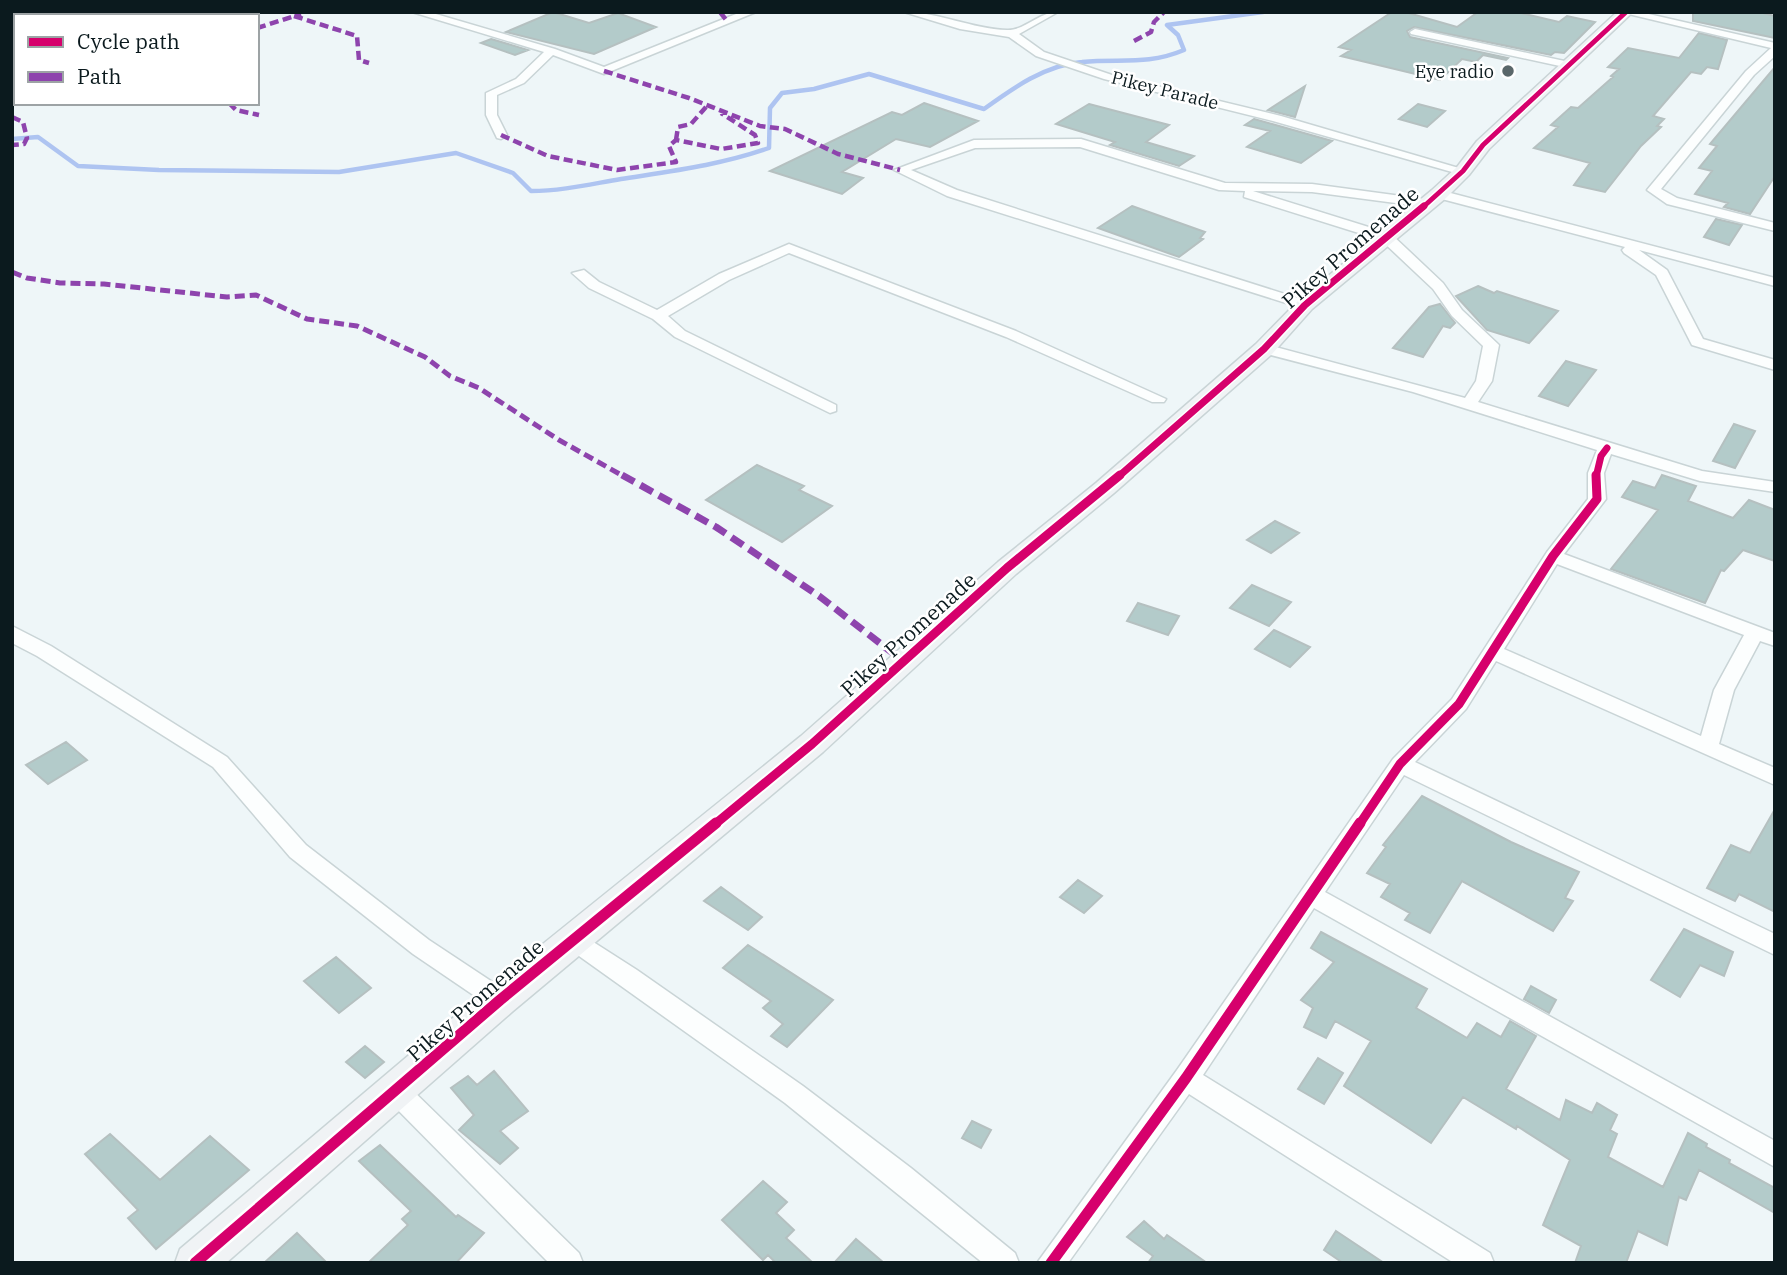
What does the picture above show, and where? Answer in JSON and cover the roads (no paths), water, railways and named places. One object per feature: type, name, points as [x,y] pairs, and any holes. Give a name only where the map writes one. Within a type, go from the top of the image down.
[{"type":"street","points":[[416,12],[551,51],[604,71],[751,12]]},
{"type":"street","name":"Pikey Parade","points":[[909,12],[960,26],[1012,34],[1040,54],[1108,77],[1239,108],[1426,159],[1463,172]]},
{"type":"street","points":[[1012,34],[1053,12]]},
{"type":"street","points":[[1625,12],[1775,48]]},
{"type":"street","name":"Pikey Promenade","points":[[195,1263],[265,1199],[397,1091],[500,1000],[812,744],[1007,568],[1105,488],[1264,349],[1305,305],[1463,172],[1483,145],[1625,12]]},
{"type":"street","points":[[1415,32],[1569,65]]},
{"type":"street","points":[[1775,48],[1749,73],[1653,190],[1672,201],[1775,227]]},
{"type":"street","points":[[500,135],[492,126],[489,103],[492,93],[520,80],[551,51]]},
{"type":"street","points":[[1305,305],[952,193],[900,170],[974,144],[1081,143],[1386,237],[1438,286],[1457,313],[1491,345],[1483,381],[1469,404]]},
{"type":"street","points":[[1224,187],[1312,188],[1432,198],[1775,282]]},
{"type":"street","points":[[1619,243],[1662,274],[1697,342],[1775,365]]},
{"type":"street","points":[[658,316],[724,277],[789,248],[1011,334],[1158,399]]},
{"type":"street","points":[[579,273],[594,285],[658,316],[680,334],[830,408]]},
{"type":"street","points":[[1264,349],[1469,404],[1700,476],[1773,484]]},
{"type":"street","points":[[1051,1263],[1186,1078],[1400,764],[1459,704],[1553,556],[1597,499],[1596,473],[1601,456],[1607,448]]},
{"type":"street","points":[[1553,556],[1775,640]]},
{"type":"street","points":[[12,632],[25,643],[44,651],[220,762],[298,851],[421,947],[500,1000]]},
{"type":"street","points":[[1708,746],[1724,690],[1755,633]]},
{"type":"street","points":[[1492,652],[1775,777]]},
{"type":"street","points":[[1400,764],[1775,945]]},
{"type":"street","points":[[1310,895],[1775,1155]]},
{"type":"street","points":[[573,939],[786,1089],[938,1205],[1005,1263]]},
{"type":"street","points":[[1186,1078],[1480,1263]]},
{"type":"street","points":[[397,1091],[569,1263]]},
{"type":"waterway","points":[[12,139],[38,137],[78,166],[159,170],[339,172],[456,153],[513,173],[531,191],[554,190],[696,167],[769,148],[770,108],[782,93],[814,89],[869,74],[984,109],[1042,73],[1068,64],[1145,60],[1184,50],[1178,35],[1167,25],[1263,12]]},
{"type":"place","name":"Eye radio","points":[[1508,71]]}]
